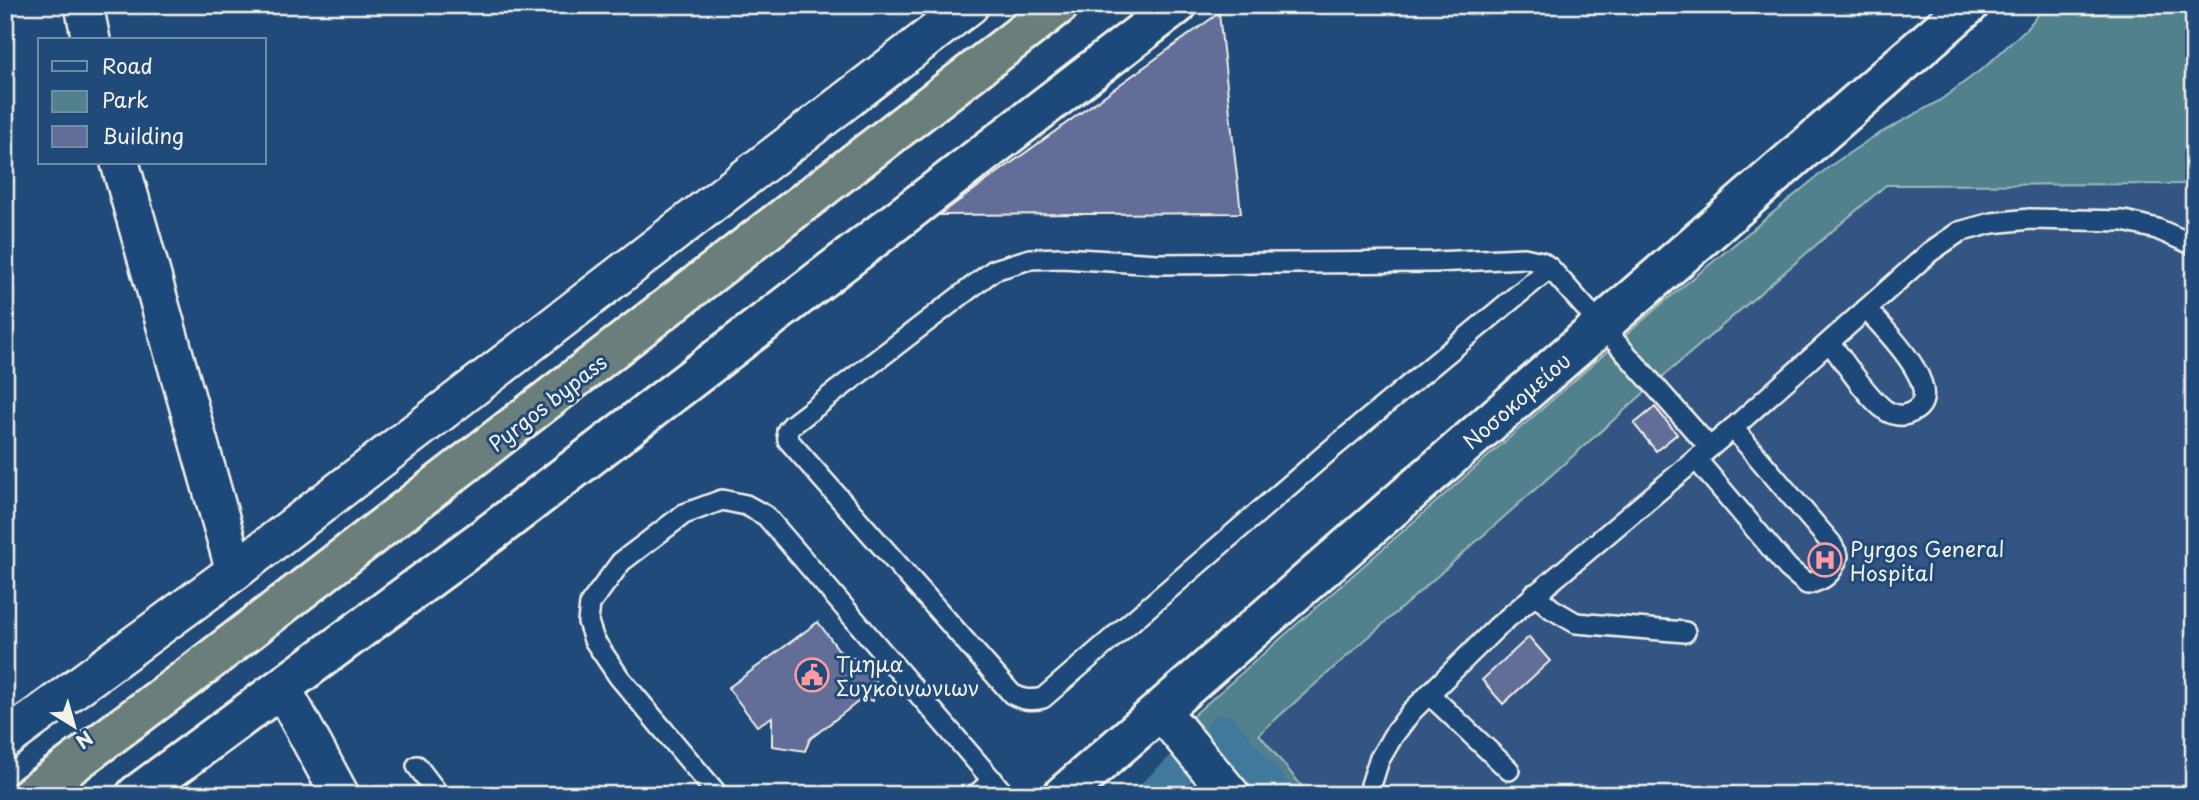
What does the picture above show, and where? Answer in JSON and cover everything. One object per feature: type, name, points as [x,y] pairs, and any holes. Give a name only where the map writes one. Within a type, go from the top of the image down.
[{"type":"highway","name":"Pyrgos bypass","points":[[32,795],[197,671],[1059,5]]},
{"type":"street","points":[[84,5],[91,38]]},
{"type":"street","points":[[136,795],[492,532],[1177,5]]},
{"type":"street","name":"Νοσοκομείου","points":[[1063,795],[1969,5]]},
{"type":"street","points":[[5,740],[235,571],[968,6]]},
{"type":"street","points":[[120,164],[235,571]]},
{"type":"street","points":[[282,688],[340,795]]},
{"type":"street","points":[[1161,711],[1231,795]]},
{"type":"lane","points":[[1372,795],[1371,785],[1379,760],[1393,736],[1429,694],[1534,594],[1733,428],[1930,251],[1959,232],[1992,223],[2030,219],[2124,221],[2157,229],[2194,244]]},
{"type":"lane","points":[[1550,268],[1328,453],[1043,698],[1033,701],[1012,694],[788,440],[787,431],[792,425],[994,270],[1030,259],[1062,258],[1158,264],[1435,262],[1524,258],[1542,262],[1550,268],[1602,324],[1788,568],[1807,584],[1823,581],[1834,569],[1838,556],[1832,543],[1733,428]]},
{"type":"lane","points":[[1830,343],[1886,412],[1901,416],[1914,412],[1922,401],[1923,389],[1919,373],[1866,309]]},
{"type":"lane","points":[[718,795],[619,677],[594,640],[588,622],[590,604],[621,562],[684,514],[722,500],[747,505],[766,516],[999,788],[976,795]]},
{"type":"lane","points":[[1534,594],[1552,609],[1576,623],[1685,632]]},
{"type":"lane","points":[[1429,694],[1509,770]]},
{"type":"lane","points":[[417,766],[439,795]]},
{"type":"shaded area","name":"Pyrgos General Hospital","points":[[2194,184],[2194,795],[1309,795],[1259,735],[1653,385],[1886,185]]},
{"type":"green space","points":[[2046,5],[2194,5],[2194,184],[1886,185],[1653,385],[1259,734],[1309,795],[1251,795],[1188,720],[1659,306],[1830,166],[1873,137],[1939,101],[1986,66],[2028,27]]},
{"type":"building","points":[[1219,13],[1241,213],[939,215]]},
{"type":"building","points":[[1655,407],[1677,434],[1656,451],[1634,424]]},
{"type":"building","name":"Τμημα Συγκοινωνιων","points":[[818,622],[844,657],[878,661],[873,701],[863,698],[810,739],[805,751],[772,746],[772,717],[757,726],[728,688]]},
{"type":"building","points":[[1529,637],[1550,661],[1503,704],[1482,680]]},
{"type":"waterway","points":[[1223,731],[1277,795]]},
{"type":"waterway","points":[[1153,795],[1184,766]]},
{"type":"place","name":"Pyrgos General Hospital","points":[[1825,560]]},
{"type":"place","name":"Τμημα Συγκοινωνιων","points":[[812,675]]}]
